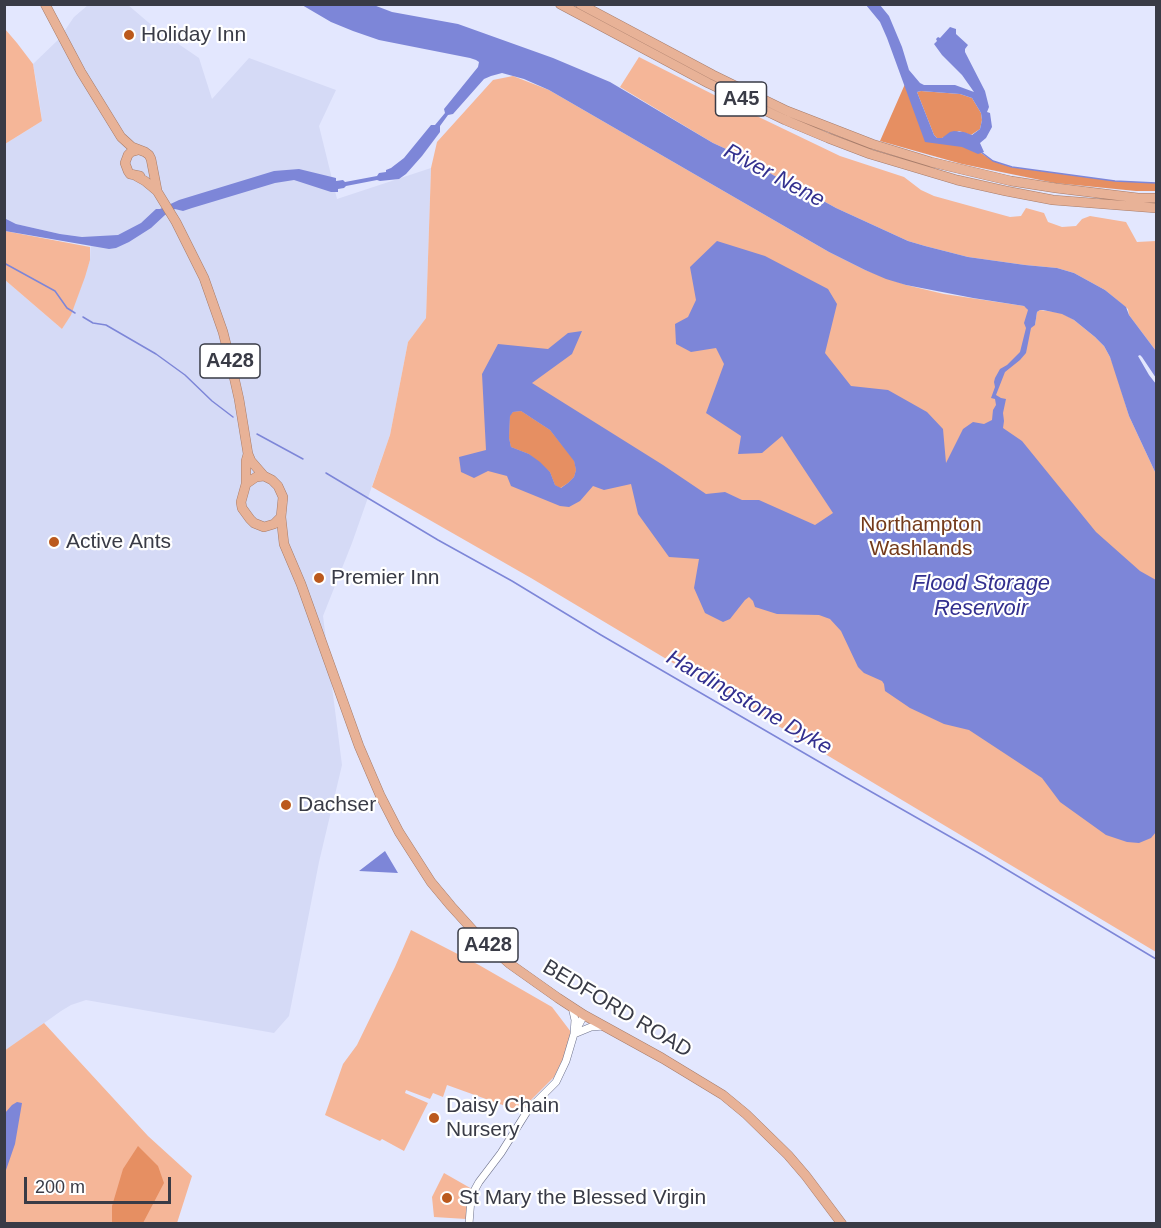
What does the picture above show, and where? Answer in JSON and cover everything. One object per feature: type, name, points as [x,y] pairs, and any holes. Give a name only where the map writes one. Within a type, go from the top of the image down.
[{"type":"highway","points":[[45,4],[81,72],[121,137],[132,147],[149,155],[151,165],[148,173],[136,176],[128,171],[121,137]]},
{"type":"highway","name":"A45","points":[[560,4],[708,83],[785,120],[849,146],[957,180],[1053,200],[1156,208]]},
{"type":"highway","name":"A45","points":[[580,4],[713,75],[788,111],[872,144],[961,170],[1011,180],[1056,188],[1137,198],[1156,198]]},
{"type":"highway","points":[[126,159],[131,152],[138,150]]},
{"type":"highway","name":"A428","points":[[151,165],[157,191]]},
{"type":"highway","name":"A428","points":[[136,176],[157,191],[176,222],[204,278],[223,332],[239,399],[248,454],[264,476]]},
{"type":"highway","name":"A428","points":[[246,484],[248,454]]},
{"type":"highway","points":[[264,476],[278,486],[284,497],[281,517],[274,524],[264,527],[254,523],[242,508],[241,496],[246,484],[256,477],[264,476]]},
{"type":"highway","name":"BEDFORD ROAD","points":[[281,517],[284,544]]},
{"type":"highway","name":"BEDFORD ROAD","points":[[264,527],[276,534],[284,544],[301,584],[359,746],[380,795],[416,860],[451,906],[479,937],[510,964],[584,1015],[723,1095],[788,1155],[842,1224]]},
{"type":"street","points":[[572,1007],[575,1020],[574,1034]]},
{"type":"street","points":[[469,1224],[474,1191],[528,1110],[556,1082],[566,1061],[574,1034],[584,1015]]},
{"type":"street","points":[[574,1034],[591,1027],[604,1026]]},
{"type":"shaded area","points":[[88,5],[128,5],[155,28],[199,58],[212,99],[249,58],[336,90],[319,126],[337,199],[431,168],[426,318],[408,342],[390,435],[352,543],[323,616],[342,765],[319,862],[289,1016],[274,1033],[86,1000],[61,1011],[5,1051],[5,280],[62,329],[70,315],[90,260],[91,237],[60,234],[5,221],[5,144],[42,121],[33,64],[59,39],[74,17]]},
{"type":"shaded area","points":[[905,84],[928,136],[981,153],[993,161],[1011,167],[1115,181],[1156,183],[1156,191],[1055,183],[962,164],[880,141]]},
{"type":"shaded area","points":[[917,92],[960,94],[972,98],[981,113],[980,129],[971,135],[959,131],[937,138]]},
{"type":"shaded area","points":[[521,411],[550,430],[574,460],[576,470],[574,477],[560,488],[555,485],[550,472],[529,454],[511,447],[510,415]]},
{"type":"shaded area","points":[[138,1146],[158,1166],[164,1183],[143,1223],[112,1223],[112,1206],[123,1169]]},
{"type":"green space","points":[[5,29],[33,64],[42,121],[5,144]]},
{"type":"green space","points":[[639,57],[840,156],[904,177],[921,190],[934,196],[1010,217],[1021,216],[1026,208],[1044,213],[1048,222],[1062,227],[1076,226],[1082,219],[1090,216],[1126,222],[1137,242],[1156,241],[1156,351],[1129,315],[1128,309],[1105,290],[1074,273],[1057,268],[968,257],[908,241],[836,208],[773,175],[750,160],[713,143],[620,87]]},
{"type":"green space","name":"Northampton Washlands","points":[[513,76],[549,90],[829,252],[865,270],[906,285],[944,294],[1024,306],[1035,325],[1037,312],[1040,310],[1062,313],[1074,320],[1104,346],[1115,370],[1129,416],[1156,474],[1156,952],[531,578],[372,487],[390,435],[408,342],[426,318],[431,168],[437,142],[493,80]]},
{"type":"green space","points":[[5,231],[90,247],[90,260],[85,277],[71,315],[62,329],[5,280]]},
{"type":"green space","points":[[411,930],[479,965],[552,1007],[571,1032],[563,1059],[554,1077],[522,1112],[447,1085],[443,1097],[433,1093],[430,1099],[406,1090],[405,1093],[428,1103],[404,1151],[325,1115],[343,1064],[357,1045]]},
{"type":"green space","points":[[44,1023],[148,1136],[192,1176],[177,1223],[5,1223],[4,1051]]},
{"type":"green space","points":[[444,1173],[472,1189],[468,1197],[466,1219],[434,1217],[432,1197]]},
{"type":"water","name":"Flood Storage Reservoir","points":[[371,4],[392,12],[458,24],[553,58],[610,82],[713,143],[750,160],[773,175],[836,208],[908,241],[968,257],[1057,268],[1074,273],[1105,290],[1126,307],[1129,315],[1156,351],[1156,378],[1142,357],[1138,356],[1156,384],[1156,474],[1129,416],[1110,357],[1104,346],[1074,320],[1062,314],[1043,310],[1037,312],[1026,353],[1005,372],[996,395],[1006,399],[1003,428],[1022,441],[1096,532],[1140,571],[1156,580],[1156,832],[1151,838],[1139,843],[1127,842],[1106,835],[1060,802],[1042,778],[969,730],[944,724],[910,708],[885,691],[882,681],[864,673],[858,667],[841,631],[830,619],[819,615],[777,614],[755,607],[749,597],[730,619],[723,622],[705,613],[694,588],[699,559],[669,557],[638,514],[631,484],[604,490],[593,486],[580,501],[569,507],[560,506],[511,486],[507,476],[488,471],[474,478],[461,472],[459,457],[486,450],[482,374],[498,344],[548,349],[568,333],[582,331],[572,354],[532,383],[706,494],[725,492],[742,500],[759,500],[815,525],[833,513],[782,436],[762,453],[738,454],[741,436],[706,413],[724,364],[716,348],[691,352],[676,344],[675,324],[688,317],[696,300],[690,267],[717,241],[765,256],[828,289],[837,304],[825,353],[851,386],[888,390],[927,412],[943,429],[946,463],[963,429],[973,422],[984,424],[992,420],[996,405],[995,399],[991,398],[995,378],[1000,369],[1020,352],[1028,310],[1024,306],[906,285],[865,270],[829,252],[549,90],[524,79],[502,73],[484,79],[453,114],[448,115],[440,126],[440,132],[422,156],[399,179],[377,180],[346,186],[338,189],[338,192],[331,192],[294,180],[275,183],[183,211],[175,209],[129,242],[109,249],[5,231],[6,219],[16,224],[60,234],[82,237],[118,235],[141,223],[156,209],[274,171],[299,169],[345,182],[377,176],[404,158],[431,125],[435,125],[445,113],[444,109],[478,67],[479,62],[470,58],[379,40],[353,31],[331,22],[302,5]],"holes":[[[521,411],[550,430],[574,461],[576,470],[574,477],[561,488],[555,485],[550,472],[540,462],[529,454],[511,447],[510,416],[513,412]]]},
{"type":"water","points":[[866,5],[880,5],[889,16],[909,70],[920,83],[955,85],[974,92],[934,44],[936,39],[940,38],[950,27],[956,29],[956,34],[968,45],[965,52],[985,91],[989,107],[987,112],[990,113],[992,127],[980,143],[984,152],[978,154],[962,147],[925,142],[880,22]],"holes":[[[917,92],[960,94],[972,98],[981,113],[980,129],[972,135],[954,131],[942,138],[937,138]]]},
{"type":"water","points":[[385,851],[398,873],[359,871]]},
{"type":"water","points":[[17,1102],[22,1103],[15,1144],[5,1173],[5,1113]]},
{"type":"waterway","points":[[981,152],[993,161],[1012,167],[1115,181],[1156,183]]},
{"type":"waterway","name":"Hardingstone Dyke","points":[[4,263],[55,291],[67,308],[75,313]]},
{"type":"waterway","name":"Hardingstone Dyke","points":[[83,317],[93,323],[106,325],[156,354],[185,375],[233,417]]},
{"type":"waterway","name":"Hardingstone Dyke","points":[[257,434],[303,459]]},
{"type":"waterway","name":"Hardingstone Dyke","points":[[326,473],[984,856],[1156,959]]},
{"type":"place","name":"Holiday Inn","points":[[129,35]]},
{"type":"place","name":"Active Ants","points":[[54,542]]},
{"type":"place","name":"Premier Inn","points":[[319,578]]},
{"type":"place","name":"Dachser","points":[[286,805]]},
{"type":"place","name":"Daisy Chain Nursery","points":[[434,1118]]},
{"type":"place","name":"St Mary the Blessed Virgin","points":[[447,1198]]},
{"type":"water label","name":"River Nene","points":[[774,176]]}]
